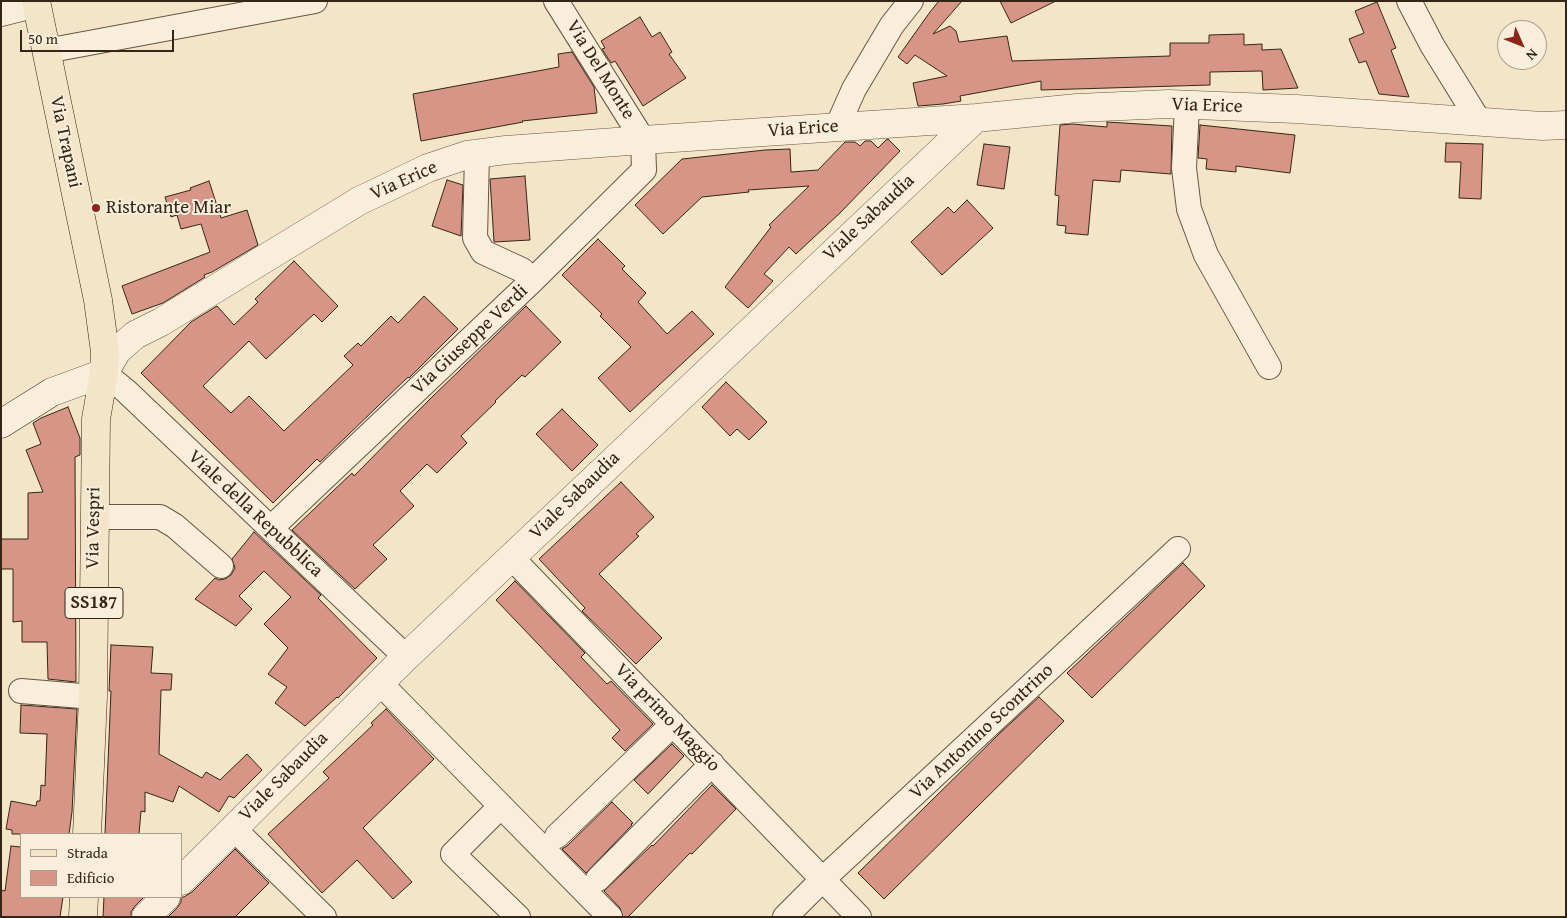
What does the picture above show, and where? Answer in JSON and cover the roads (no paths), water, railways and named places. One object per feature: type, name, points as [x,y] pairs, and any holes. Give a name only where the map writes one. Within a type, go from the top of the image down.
[{"type":"main road","name":"Via Trapani","points":[[37,3],[102,322],[105,352],[104,373]]},
{"type":"main road","name":"Via Vespri","points":[[87,833],[93,697],[96,419],[104,373]]},
{"type":"main road","points":[[83,917],[84,898]]},
{"type":"street","points":[[46,51],[315,1]]},
{"type":"street","name":"Via Del Monte","points":[[556,1],[644,140]]},
{"type":"street","points":[[837,127],[854,89],[892,25],[911,1]]},
{"type":"street","points":[[1409,1],[1432,45],[1479,121]]},
{"type":"street","points":[[1,14],[37,3]]},
{"type":"street","name":"Via Erice","points":[[104,373],[117,351],[135,335],[161,322],[359,201],[428,168],[467,155],[506,150],[976,118],[1077,108],[1169,104],[1296,109],[1542,126],[1566,125]]},
{"type":"street","points":[[1187,105],[1184,168],[1188,209],[1206,255],[1269,367]]},
{"type":"street","name":"Viale Sabaudia","points":[[182,880],[406,657],[976,118]]},
{"type":"street","name":"Via Giuseppe Verdi","points":[[271,528],[533,280],[644,170],[644,140]]},
{"type":"street","points":[[477,154],[474,238],[483,252],[522,270],[533,280]]},
{"type":"street","points":[[102,322],[135,335]]},
{"type":"street","points":[[1,424],[52,392],[104,373]]},
{"type":"street","name":"Viale della Repubblica","points":[[104,373],[406,657]]},
{"type":"street","points":[[94,517],[160,517],[175,526],[221,566]]},
{"type":"street","name":"Via Antonino Scontrino","points":[[785,917],[1178,549]]},
{"type":"street","name":"Via primo Maggio","points":[[511,557],[824,879]]},
{"type":"street","points":[[380,682],[610,917]]},
{"type":"street","points":[[21,691],[93,697]]},
{"type":"street","points":[[557,836],[673,724]]},
{"type":"street","points":[[598,879],[712,764]]},
{"type":"street","points":[[501,806],[453,854],[518,917]]},
{"type":"street","points":[[233,828],[324,917]]},
{"type":"street","points":[[824,879],[859,917]]},
{"type":"street","points":[[146,917],[165,898]]},
{"type":"place","name":"Ristorante Miar","points":[[96,208]]}]
